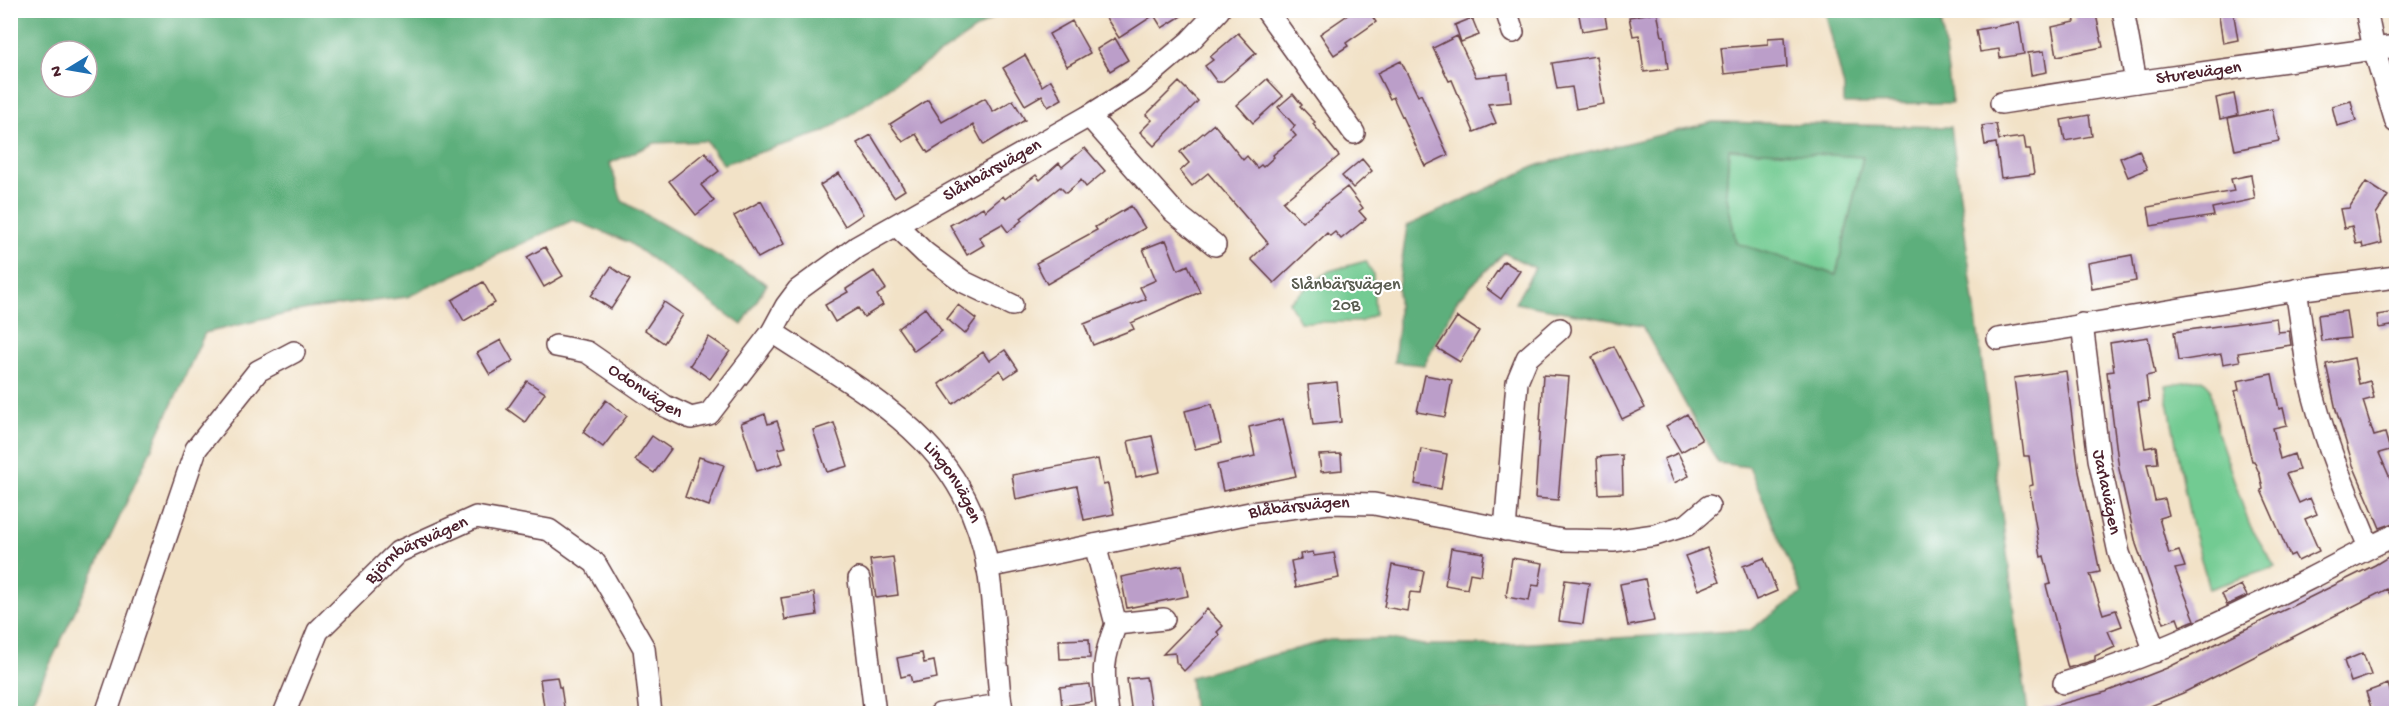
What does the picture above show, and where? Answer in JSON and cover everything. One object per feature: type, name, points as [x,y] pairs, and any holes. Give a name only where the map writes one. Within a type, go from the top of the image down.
[{"type":"street","name":"Slånbärsvägen","points":[[772,332],[798,290],[857,247],[1089,116],[1138,85],[1190,41],[1219,10]]},
{"type":"street","points":[[1266,10],[1354,133]]},
{"type":"street","points":[[1506,10],[1513,32]]},
{"type":"street","points":[[2123,10],[2136,82]]},
{"type":"street","points":[[2366,10],[2374,49],[2397,122]]},
{"type":"street","name":"Sturevägen","points":[[2001,103],[2397,46]]},
{"type":"street","points":[[1089,116],[1174,212],[1215,245]]},
{"type":"street","points":[[897,226],[925,253],[964,282],[1012,305]]},
{"type":"street","points":[[1998,339],[2296,290],[2397,277]]},
{"type":"street","points":[[2296,290],[2309,376],[2323,428],[2369,547]]},
{"type":"street","name":"Jarlavägen","points":[[2082,324],[2098,459],[2119,553],[2155,652]]},
{"type":"street","points":[[1505,530],[1518,382],[1527,358],[1560,329]]},
{"type":"street","name":"Odonvägen","points":[[556,345],[587,352],[665,406],[691,418],[709,414],[772,332]]},
{"type":"street","name":"Lingonvägen","points":[[772,332],[884,406],[913,429],[949,469],[971,512],[987,567],[1002,709]]},
{"type":"street","points":[[106,714],[196,449],[258,371],[294,352]]},
{"type":"street","name":"Blåbärsvägen","points":[[987,567],[1250,513],[1329,503],[1374,504],[1562,540],[1613,541],[1655,536],[1687,525],[1709,506]]},
{"type":"street","name":"Björnbärsvägen","points":[[284,714],[318,632],[398,552],[476,517],[549,530],[595,563],[644,648],[651,714]]},
{"type":"street","points":[[2064,683],[2155,652],[2397,535]]},
{"type":"street","points":[[1095,545],[1116,624],[1105,653],[1103,675],[1108,714]]},
{"type":"street","points":[[859,579],[875,714]]},
{"type":"street","points":[[1116,624],[1164,619]]},
{"type":"street","points":[[940,714],[1002,709]]},
{"type":"green space","points":[[11,10],[1003,11],[824,132],[723,164],[706,141],[655,143],[610,163],[622,201],[767,284],[742,325],[628,242],[573,220],[407,297],[307,309],[205,333],[26,714],[10,713]]},
{"type":"green space","points":[[1825,11],[1940,11],[1952,103],[1844,104],[1844,87]]},
{"type":"green space","points":[[1713,122],[1951,127],[2028,713],[1194,713],[1190,677],[1330,640],[1391,639],[1423,645],[1499,645],[1750,630],[1802,593],[1749,467],[1718,463],[1642,326],[1515,303],[1535,268],[1504,253],[1458,299],[1424,365],[1394,362],[1398,327],[1398,288],[1407,226],[1538,165]],"holes":[[[1729,149],[1863,157],[1836,275],[1736,243],[1726,192]]]},
{"type":"green space","points":[[1729,149],[1863,156],[1836,275],[1736,243],[1726,192]]},
{"type":"green space","name":"Slånbärsvägen 20B","points":[[1366,261],[1373,274],[1375,314],[1360,322],[1300,322],[1289,302],[1329,271]]},
{"type":"green space","points":[[2202,379],[2210,387],[2218,433],[2249,524],[2275,567],[2209,589],[2190,518],[2165,385]]},
{"type":"building","points":[[1101,10],[1191,10],[1162,28],[1154,15],[1119,38]]},
{"type":"building","points":[[1355,10],[1368,10],[1376,22],[1346,43],[1348,46],[1334,55],[1320,34]]},
{"type":"building","points":[[1578,10],[1604,10],[1607,27],[1582,31]]},
{"type":"building","points":[[2073,10],[2095,10],[2103,47],[2057,56],[2052,27],[2075,22]]},
{"type":"building","points":[[2218,10],[2233,10],[2238,40],[2223,43]]},
{"type":"building","points":[[1657,12],[1662,36],[1664,36],[1668,69],[1644,72],[1639,35],[1633,36],[1629,17]]},
{"type":"building","points":[[1472,18],[1479,35],[1461,42],[1455,25]]},
{"type":"building","points":[[1072,21],[1090,53],[1067,66],[1049,34]]},
{"type":"building","points":[[2019,22],[2024,54],[2000,58],[1999,49],[1980,52],[1976,30]]},
{"type":"building","points":[[1238,33],[1256,53],[1222,82],[1217,82],[1205,66],[1213,60],[1210,57]]},
{"type":"building","points":[[1457,36],[1476,77],[1508,74],[1511,102],[1488,104],[1496,123],[1474,132],[1452,80],[1449,81],[1433,48]]},
{"type":"building","points":[[1785,37],[1787,67],[1724,74],[1721,48],[1768,44],[1768,38]]},
{"type":"building","points":[[1115,38],[1128,60],[1110,71],[1097,49]]},
{"type":"building","points":[[2044,51],[2047,72],[2031,75],[2028,53]]},
{"type":"building","points":[[1025,55],[1042,86],[1051,80],[1062,99],[1048,107],[1042,95],[1025,105],[1003,68]]},
{"type":"building","points":[[1596,56],[1604,104],[1576,109],[1572,87],[1557,89],[1552,63]]},
{"type":"building","points":[[1401,61],[1418,96],[1421,94],[1448,155],[1425,166],[1393,97],[1390,99],[1377,73]]},
{"type":"building","points":[[1267,79],[1283,96],[1253,123],[1237,105]]},
{"type":"building","points":[[1179,82],[1198,101],[1154,146],[1140,132],[1152,120],[1146,115]]},
{"type":"building","points":[[1293,94],[1302,105],[1300,106],[1315,122],[1313,124],[1339,156],[1283,202],[1302,222],[1347,187],[1363,208],[1359,211],[1366,219],[1341,239],[1335,232],[1330,236],[1327,233],[1274,283],[1251,259],[1268,243],[1208,173],[1192,186],[1180,171],[1189,163],[1180,152],[1214,124],[1243,160],[1247,156],[1257,168],[1261,165],[1263,167],[1274,157],[1273,155],[1296,136],[1291,130],[1295,126],[1278,107]]},
{"type":"building","points":[[2234,94],[2238,115],[2220,119],[2216,98]]},
{"type":"building","points":[[985,98],[993,112],[1013,100],[1025,120],[984,145],[973,125],[928,153],[916,134],[903,142],[890,124],[928,100],[942,122]]},
{"type":"building","points":[[2351,101],[2356,121],[2337,126],[2332,106]]},
{"type":"building","points":[[2272,109],[2279,141],[2235,150],[2228,118]]},
{"type":"building","points":[[2089,115],[2092,136],[2065,141],[2061,120]]},
{"type":"building","points":[[1996,124],[1999,140],[2024,137],[2026,149],[2030,149],[2034,174],[2001,178],[1996,143],[1985,145],[1982,126]]},
{"type":"building","points":[[871,135],[905,190],[894,197],[857,143]]},
{"type":"building","points":[[1085,148],[1105,171],[1086,187],[1081,180],[1066,193],[1060,187],[1021,218],[1022,220],[1008,232],[1002,224],[979,237],[984,245],[967,255],[950,225],[983,207],[985,211],[1003,196],[1005,199],[1036,175],[1040,180],[1059,163],[1062,167]]},
{"type":"building","points":[[2139,150],[2147,169],[2128,177],[2120,158]]},
{"type":"building","points":[[705,152],[719,171],[701,185],[714,201],[696,215],[669,181]]},
{"type":"building","points":[[1362,159],[1372,171],[1353,188],[1342,176]]},
{"type":"building","points":[[839,173],[863,214],[845,226],[820,185]]},
{"type":"building","points":[[2251,175],[2255,199],[2212,208],[2214,216],[2151,226],[2148,207],[2234,191],[2231,179]]},
{"type":"building","points":[[2366,182],[2388,196],[2376,214],[2382,243],[2363,248],[2362,243],[2356,244],[2352,226],[2344,228],[2340,209],[2349,208]]},
{"type":"building","points":[[761,201],[784,244],[758,258],[734,216]]},
{"type":"building","points":[[1131,206],[1145,228],[1047,284],[1036,263],[1097,230],[1095,227]]},
{"type":"building","points":[[1166,240],[1178,270],[1188,265],[1200,292],[1131,323],[1134,329],[1093,345],[1084,324],[1146,299],[1140,287],[1156,280],[1143,249]]},
{"type":"building","points":[[545,247],[563,276],[544,287],[527,257]]},
{"type":"building","points":[[2132,255],[2136,281],[2092,289],[2088,263]]},
{"type":"building","points":[[1504,261],[1520,271],[1501,299],[1486,288]]},
{"type":"building","points":[[611,267],[630,280],[611,309],[591,296]]},
{"type":"building","points":[[874,271],[886,289],[877,295],[883,305],[864,317],[858,308],[835,322],[825,305],[848,292],[846,289]]},
{"type":"building","points":[[483,282],[495,303],[464,321],[452,300]]},
{"type":"building","points":[[664,302],[683,315],[664,343],[645,330]]},
{"type":"building","points":[[958,305],[976,319],[965,334],[947,319]]},
{"type":"building","points":[[925,308],[942,331],[914,351],[898,328]]},
{"type":"building","points":[[2346,311],[2350,338],[2321,341],[2318,315]]},
{"type":"building","points":[[2397,312],[2397,325],[2379,328],[2377,315]]},
{"type":"building","points":[[1457,317],[1479,331],[1460,362],[1437,348]]},
{"type":"building","points":[[2276,318],[2278,332],[2289,331],[2291,345],[2238,353],[2240,361],[2223,364],[2221,354],[2178,361],[2174,332]]},
{"type":"building","points":[[709,337],[730,351],[710,379],[690,365]]},
{"type":"building","points":[[2148,337],[2155,374],[2146,376],[2149,401],[2138,402],[2145,448],[2156,446],[2158,463],[2147,464],[2155,501],[2165,499],[2169,515],[2159,518],[2169,554],[2179,551],[2185,567],[2175,569],[2195,620],[2180,626],[2177,618],[2164,623],[2136,544],[2119,469],[2107,372],[2114,371],[2110,343]]},
{"type":"building","points":[[501,340],[513,361],[490,375],[477,353]]},
{"type":"building","points":[[1614,346],[1645,408],[1622,419],[1592,357]]},
{"type":"building","points":[[1005,350],[1018,369],[1005,378],[1000,370],[953,404],[939,384],[983,352],[989,361]]},
{"type":"building","points":[[2354,358],[2359,384],[2370,381],[2374,398],[2363,401],[2374,436],[2385,433],[2390,450],[2379,453],[2397,494],[2397,522],[2380,528],[2353,465],[2336,410],[2326,364]]},
{"type":"building","points":[[2066,371],[2079,472],[2100,572],[2090,574],[2103,614],[2116,610],[2122,626],[2108,631],[2115,647],[2095,656],[2095,660],[2068,668],[2046,585],[2051,584],[2044,556],[2041,557],[2029,486],[2033,485],[2029,456],[2024,456],[2014,378]]},
{"type":"building","points":[[2272,374],[2279,409],[2283,408],[2287,425],[2273,428],[2280,459],[2294,454],[2299,470],[2286,474],[2299,503],[2310,498],[2317,514],[2305,519],[2319,551],[2298,561],[2294,554],[2290,556],[2261,490],[2263,489],[2260,475],[2252,461],[2235,391],[2239,390],[2237,381]]},
{"type":"building","points":[[1425,375],[1452,380],[1445,417],[1417,412]]},
{"type":"building","points":[[1543,375],[1569,377],[1558,500],[1535,498]]},
{"type":"building","points":[[527,381],[545,393],[525,422],[507,409]]},
{"type":"building","points":[[1337,382],[1341,422],[1313,425],[1308,385]]},
{"type":"building","points":[[606,400],[627,416],[603,447],[583,432]]},
{"type":"building","points":[[1212,404],[1221,443],[1195,449],[1185,411]]},
{"type":"building","points":[[765,414],[768,424],[777,421],[786,447],[778,449],[783,463],[757,471],[741,423]]},
{"type":"building","points":[[1687,414],[1702,440],[1681,452],[1666,426]]},
{"type":"building","points":[[1283,419],[1296,476],[1223,491],[1217,465],[1255,456],[1249,427]]},
{"type":"building","points":[[834,423],[848,466],[827,472],[813,430]]},
{"type":"building","points":[[652,436],[671,449],[654,473],[635,460]]},
{"type":"building","points":[[1152,436],[1160,472],[1136,477],[1128,441]]},
{"type":"building","points":[[1421,449],[1447,454],[1441,489],[1415,484]]},
{"type":"building","points":[[1678,453],[1689,476],[1674,483],[1664,459]]},
{"type":"building","points":[[1341,454],[1342,470],[1321,472],[1319,455]]},
{"type":"building","points":[[1622,455],[1623,493],[1599,494],[1597,457]]},
{"type":"building","points":[[699,457],[724,465],[709,506],[685,497]]},
{"type":"building","points":[[1098,459],[1103,485],[1108,484],[1114,514],[1084,520],[1077,486],[1016,499],[1012,475]]},
{"type":"building","points":[[1451,548],[1484,553],[1481,575],[1470,573],[1467,589],[1445,585]]},
{"type":"building","points":[[1707,548],[1720,581],[1699,590],[1685,556]]},
{"type":"building","points":[[2397,549],[2397,608],[2387,589],[2183,693],[2131,714],[2043,714],[2042,709],[2106,692],[2167,668],[2375,565],[2393,554],[2391,551]]},
{"type":"building","points":[[1313,552],[1314,556],[1334,553],[1339,578],[1296,587],[1291,561],[1301,559],[1300,554]]},
{"type":"building","points":[[893,557],[898,595],[876,598],[870,560]]},
{"type":"building","points":[[1512,558],[1543,563],[1539,586],[1532,585],[1529,601],[1506,597]]},
{"type":"building","points":[[1764,558],[1777,591],[1756,600],[1743,566]]},
{"type":"building","points":[[1182,565],[1188,596],[1127,608],[1121,577]]},
{"type":"building","points":[[1392,565],[1424,571],[1420,593],[1410,592],[1407,611],[1384,607]]},
{"type":"building","points":[[1645,579],[1654,621],[1628,626],[1620,584]]},
{"type":"building","points":[[1565,580],[1589,583],[1583,624],[1559,621]]},
{"type":"building","points":[[2241,585],[2247,596],[2227,605],[2222,594]]},
{"type":"building","points":[[814,593],[817,615],[785,620],[781,598]]},
{"type":"building","points":[[1207,609],[1223,626],[1217,632],[1220,635],[1184,671],[1176,662],[1175,653],[1163,654]]},
{"type":"building","points":[[1089,639],[1090,658],[1060,659],[1059,640]]},
{"type":"building","points":[[922,653],[924,663],[934,661],[937,678],[912,683],[910,675],[901,677],[897,658]]},
{"type":"building","points":[[2363,653],[2371,675],[2351,682],[2344,661]]},
{"type":"building","points":[[557,677],[565,714],[545,714],[540,679]]},
{"type":"building","points":[[1146,677],[1152,714],[1132,714],[1127,679]]},
{"type":"building","points":[[1090,684],[1092,702],[1062,706],[1060,687]]},
{"type":"building","points":[[2388,684],[2397,714],[2373,714],[2366,692]]}]
